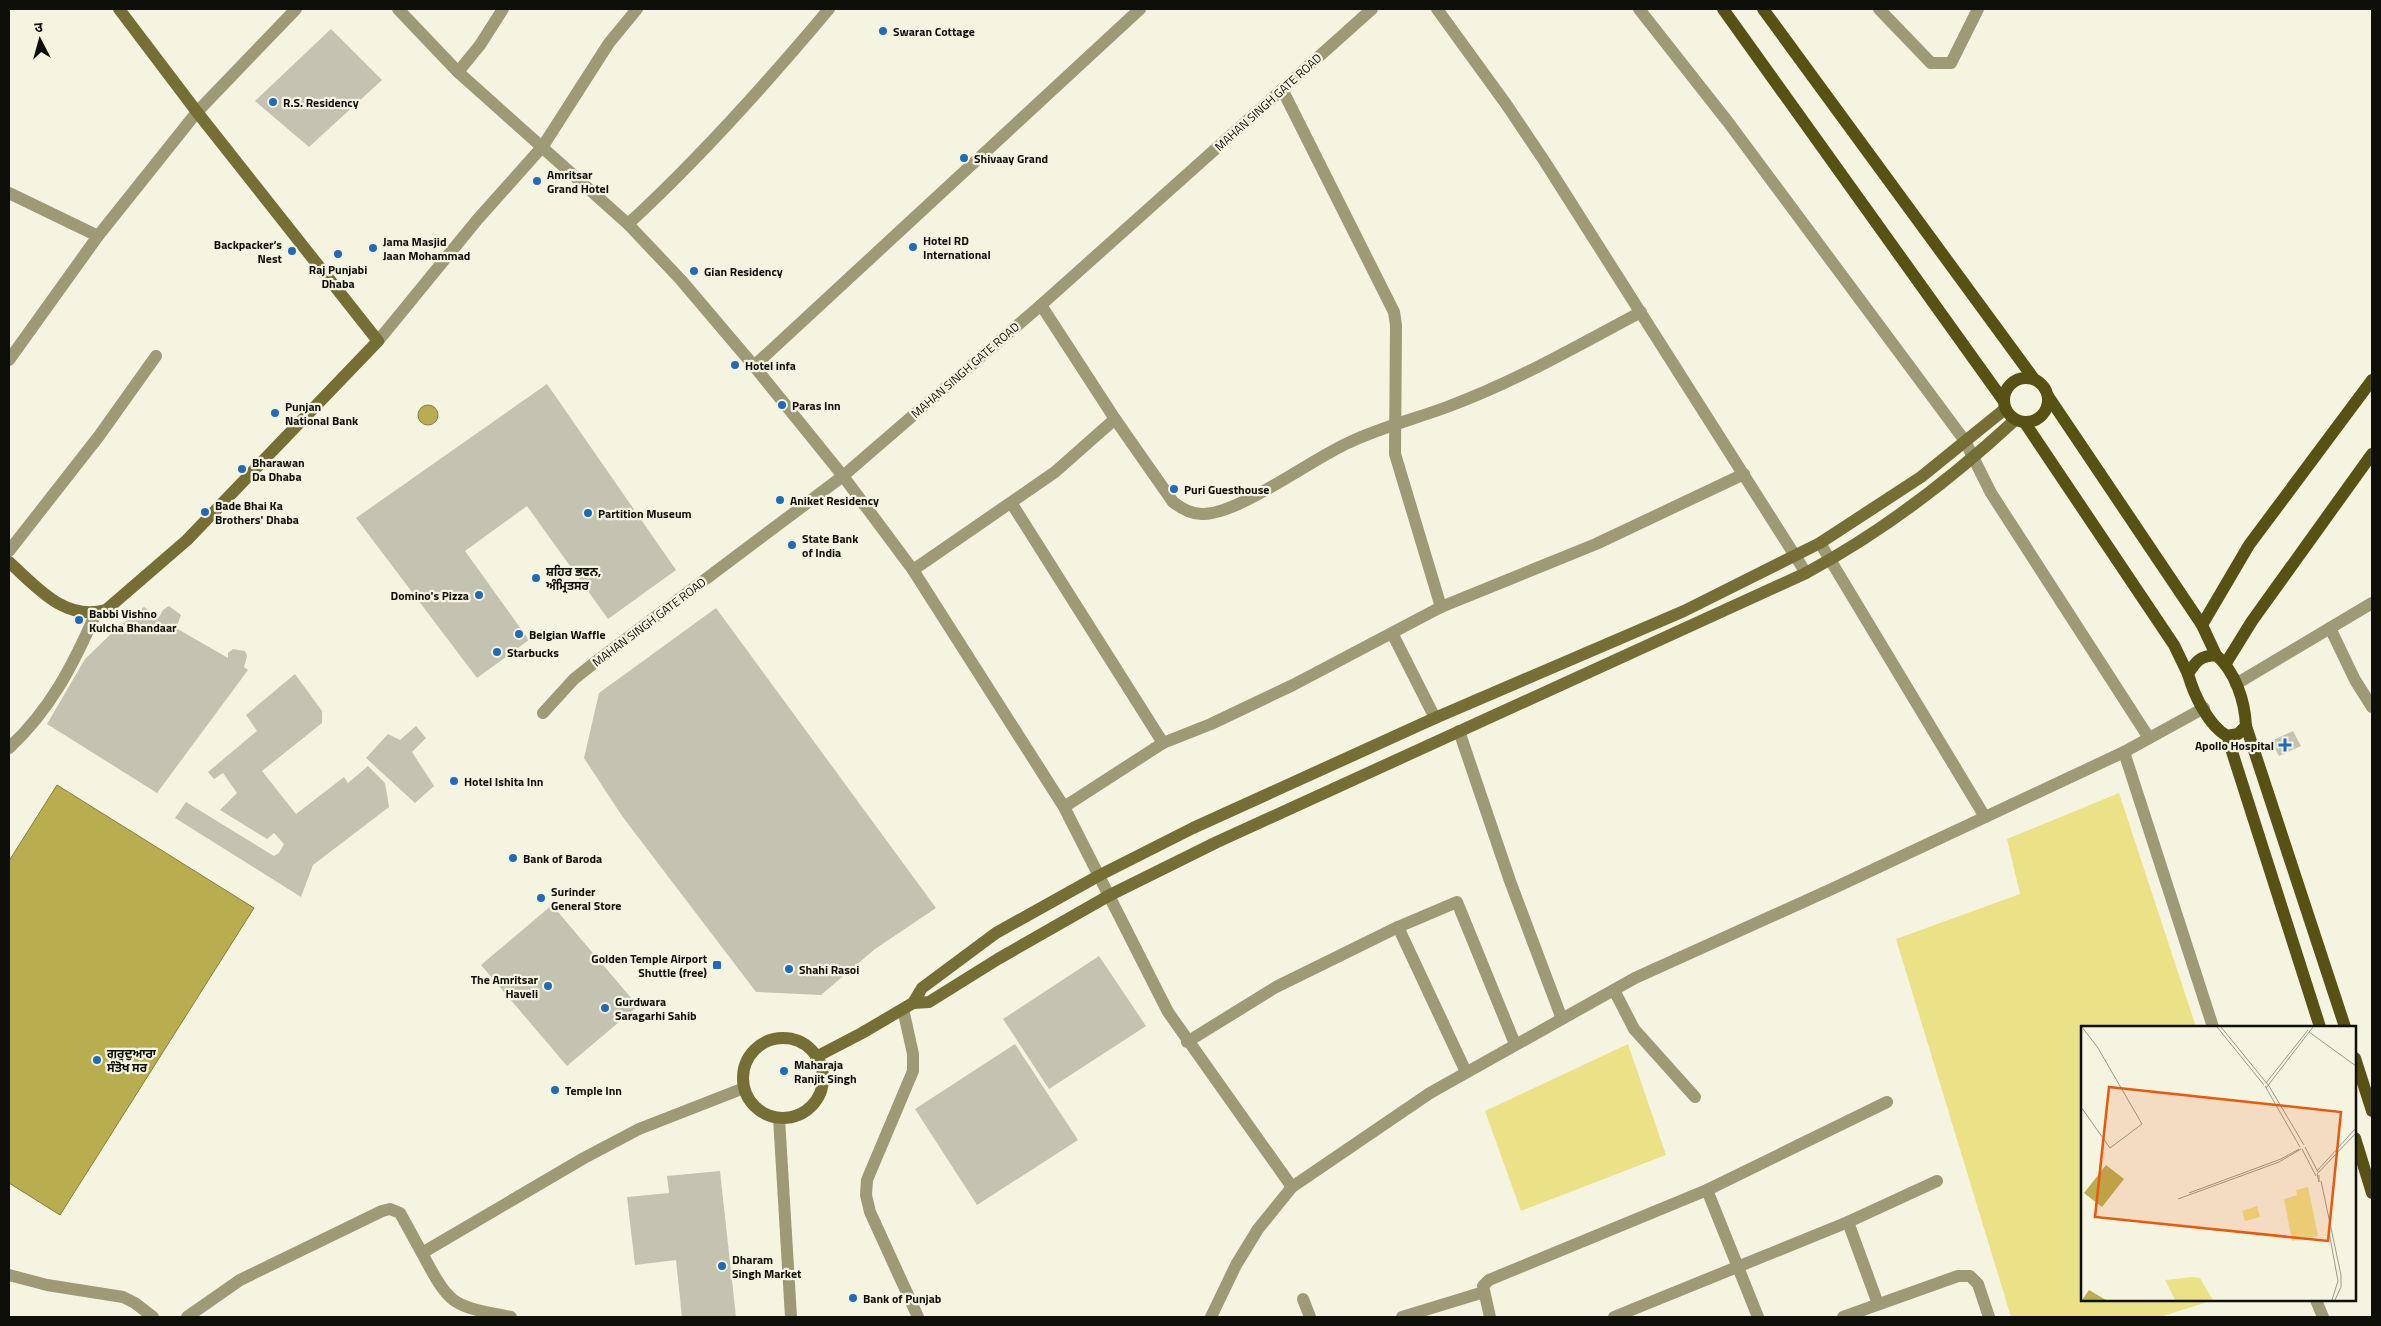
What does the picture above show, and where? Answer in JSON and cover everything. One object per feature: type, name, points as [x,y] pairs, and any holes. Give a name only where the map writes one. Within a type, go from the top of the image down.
[{"type":"main road","points":[[1723,9],[2004,404],[2020,421],[2174,645],[2192,687],[2217,730],[2227,736],[2238,734],[2246,726]]},
{"type":"main road","points":[[1763,9],[2034,380],[2046,390],[2048,396],[2202,625],[2236,684],[2246,712],[2246,726],[2345,1026]]},
{"type":"main road","points":[[2004,404],[2005,392],[2012,382],[2019,379],[2034,380]]},
{"type":"main road","points":[[2202,625],[2249,544],[2372,380]]},
{"type":"main road","points":[[2020,421],[2038,419],[2044,413],[2048,404],[2048,396]]},
{"type":"main road","points":[[2221,659],[2252,621],[2372,454]]},
{"type":"main road","points":[[2188,674],[2196,660],[2204,656],[2221,659]]},
{"type":"main road","points":[[2227,736],[2320,1026]]},
{"type":"main road","points":[[2356,1061],[2372,1111]]},
{"type":"main road","points":[[2356,1141],[2372,1193]]},
{"type":"street","points":[[119,9],[197,112],[378,341]]},
{"type":"street","points":[[9,360],[98,236],[197,112],[296,9]]},
{"type":"street","points":[[398,9],[458,72],[628,224],[681,280],[843,476],[913,570],[1064,807],[1100,875],[1144,967],[1187,1042],[1241,1112],[1292,1187]]},
{"type":"street","points":[[458,72],[480,45],[503,9]]},
{"type":"street","points":[[9,562],[56,603],[75,612],[96,613],[106,610],[187,540],[378,341],[477,220],[543,146],[609,43],[637,9]]},
{"type":"street","points":[[628,224],[681,176],[785,62],[829,9]]},
{"type":"street","points":[[754,366],[1140,9]]},
{"type":"street","name":"MAHAN SINGH GATE ROAD","points":[[543,713],[574,679],[598,660],[843,476],[1041,305],[1372,9]]},
{"type":"street","points":[[1437,9],[1506,104],[1641,312],[1806,573]]},
{"type":"street","points":[[1639,9],[1728,122],[1964,441],[1991,493],[2149,738]]},
{"type":"street","points":[[1880,9],[1931,63],[1951,63],[1978,9]]},
{"type":"street","points":[[1282,89],[1394,312],[1396,325],[1394,424],[1396,454],[1441,607]]},
{"type":"street","points":[[9,193],[98,236]]},
{"type":"street","points":[[1041,305],[1115,419],[1173,502],[1185,510],[1204,514],[1227,509],[1242,502],[1349,442],[1394,424],[1447,407],[1526,374],[1641,312]]},
{"type":"street","points":[[9,551],[99,436],[156,356]]},
{"type":"street","points":[[918,1317],[870,1212],[866,1195],[866,1180],[913,1071],[908,1006],[922,988],[996,933],[1100,875],[1193,828],[1435,718],[1684,611],[1820,543],[1921,477],[2004,404]]},
{"type":"street","points":[[913,570],[1012,504],[1061,468],[1115,419]]},
{"type":"street","points":[[816,1057],[862,1034],[908,1006],[929,1002],[998,959],[1110,895],[1217,842],[1831,560],[1893,519],[1954,475],[2020,421]]},
{"type":"street","points":[[1064,807],[1163,743],[1212,724],[1293,685],[1441,607],[1596,544],[1744,474]]},
{"type":"street","points":[[1012,504],[1163,743]]},
{"type":"street","points":[[1820,543],[1985,817]]},
{"type":"street","points":[[2236,684],[2372,603]]},
{"type":"street","points":[[9,748],[32,727],[51,700],[76,657],[96,613]]},
{"type":"street","points":[[2330,628],[2355,680],[2372,707]]},
{"type":"street","points":[[1392,633],[1435,718]]},
{"type":"street","points":[[1211,1317],[1236,1265],[1258,1229],[1292,1187],[1430,1094],[1515,1044],[1635,978],[2124,752],[2204,708]]},
{"type":"street","points":[[1459,731],[1510,881],[1562,1019]]},
{"type":"street","points":[[2124,752],[2213,1026]]},
{"type":"street","points":[[1187,1042],[1276,986],[1398,927],[1458,902],[1515,1044]]},
{"type":"street","points":[[1398,927],[1466,1072]]},
{"type":"street","points":[[1614,990],[1634,1029],[1645,1044],[1695,1097]]},
{"type":"street","points":[[785,1038],[797,1041],[808,1047],[816,1057],[821,1068],[823,1081],[820,1093],[813,1104],[804,1112],[792,1117],[779,1118],[757,1109],[749,1100],[744,1088],[742,1075],[746,1062],[756,1048],[764,1043],[785,1038]]},
{"type":"street","points":[[422,1253],[584,1158],[639,1129],[744,1088]]},
{"type":"street","points":[[1490,1317],[1484,1292],[1485,1283],[1489,1280],[1707,1190],[1887,1102]]},
{"type":"street","points":[[779,1118],[791,1317]]},
{"type":"street","points":[[1614,1317],[1848,1222],[1936,1181]]},
{"type":"street","points":[[1707,1190],[1740,1267],[1758,1317]]},
{"type":"street","points":[[187,1317],[240,1280],[382,1211],[390,1209],[400,1213],[446,1296],[465,1308],[512,1317]]},
{"type":"street","points":[[1848,1222],[1878,1304]]},
{"type":"street","points":[[9,1275],[47,1285],[123,1297],[153,1317]]},
{"type":"street","points":[[1844,1317],[1958,1276],[1970,1276],[1978,1284],[1990,1317]]},
{"type":"street","points":[[1402,1317],[1426,1313],[1484,1292]]},
{"type":"street","points":[[1303,1299],[1310,1317]]},
{"type":"street","points":[[2316,1301],[2323,1317]]},
{"type":"shaded area","points":[[428,405],[435,408],[438,415],[435,422],[428,425],[421,422],[418,415],[421,408]]},
{"type":"shaded area","name":"ਗੁਰੂਦੁਆਰਾ ਸੰਤੋਖ ਸਰ","points":[[57,785],[254,908],[60,1215],[9,1183],[9,861]]},
{"type":"shaded area","points":[[2119,793],[2196,1026],[2081,1026],[2081,1301],[2211,1301],[2160,1317],[2011,1317],[1896,939],[2020,894],[2007,839]]},
{"type":"shaded area","points":[[1628,1044],[1666,1155],[1521,1211],[1485,1111]]},
{"type":"building","points":[[331,29],[382,80],[309,147],[255,101]]},
{"type":"building","points":[[547,384],[676,570],[608,619],[527,506],[465,551],[529,640],[477,678],[356,518]]},
{"type":"building","points":[[169,606],[181,615],[176,628],[228,658],[228,653],[233,649],[245,651],[247,656],[244,667],[248,670],[157,793],[47,724],[85,659],[116,629],[144,607],[159,617],[163,610]]},
{"type":"building","points":[[716,608],[936,908],[875,949],[821,995],[756,992],[622,816],[584,758],[599,693]]},
{"type":"building","points":[[295,674],[322,711],[322,723],[262,771],[296,814],[344,777],[348,783],[368,766],[385,783],[389,807],[313,865],[301,897],[175,818],[186,802],[274,856],[279,853],[284,844],[274,833],[267,839],[220,810],[237,793],[223,773],[214,779],[208,772],[257,731],[246,715]]},
{"type":"building","points":[[416,726],[426,738],[412,752],[434,786],[415,803],[366,758],[388,734],[400,740]]},
{"type":"building","points":[[2293,731],[2301,746],[2279,756],[2271,741]]},
{"type":"building","points":[[552,905],[638,1006],[567,1066],[481,965]]},
{"type":"building","points":[[1099,956],[1146,1026],[1049,1089],[1003,1019]]},
{"type":"building","points":[[1015,1044],[1078,1140],[977,1205],[915,1109]]},
{"type":"building","points":[[720,1171],[736,1317],[682,1317],[676,1260],[635,1265],[627,1197],[669,1193],[667,1176]]},
{"type":"place","name":"Swaran Cottage","points":[[883,31]]},
{"type":"place","name":"R.S. Residency","points":[[273,102]]},
{"type":"place","name":"Shivaay Grand","points":[[964,158]]},
{"type":"place","name":"Amritsar Grand Hotel","points":[[537,181]]},
{"type":"place","name":"Hotel RD International","points":[[913,247]]},
{"type":"place","name":"Jama Masjid Jaan Mohammad","points":[[373,248]]},
{"type":"place","name":"Backpacker’s Nest","points":[[292,251]]},
{"type":"place","name":"Raj Punjabi Dhaba","points":[[338,254]]},
{"type":"place","name":"Gian Residency","points":[[694,271]]},
{"type":"place","name":"Hotel infa","points":[[735,365]]},
{"type":"place","name":"Paras Inn","points":[[782,405]]},
{"type":"place","name":"Punjan National Bank","points":[[275,413]]},
{"type":"place","name":"Bharawan Da Dhaba","points":[[242,469]]},
{"type":"place","name":"Puri Guesthouse","points":[[1174,489]]},
{"type":"place","name":"Aniket Residency","points":[[780,500]]},
{"type":"place","name":"Bade Bhai Ka Brothers' Dhaba","points":[[205,512]]},
{"type":"place","name":"Partition Museum","points":[[588,513]]},
{"type":"place","name":"State Bank of India","points":[[792,545]]},
{"type":"place","name":"ਸ਼ਹਿਰ ਭਵਨ, ਅੰਮ੍ਰਿਤਸਰ","points":[[536,578]]},
{"type":"place","name":"Domino's Pizza","points":[[479,595]]},
{"type":"place","name":"Babbi Vishno Kulcha Bhandaar","points":[[79,620]]},
{"type":"place","name":"Belgian Waffle","points":[[519,634]]},
{"type":"place","name":"Starbucks","points":[[497,652]]},
{"type":"place","name":"Apollo Hospital","points":[[2285,745]]},
{"type":"place","name":"Hotel Ishita Inn","points":[[454,781]]},
{"type":"place","name":"Bank of Baroda","points":[[513,858]]},
{"type":"place","name":"Surinder General Store","points":[[541,898]]},
{"type":"place","name":"Golden Temple Airport Shuttle (free)","points":[[717,965]]},
{"type":"place","name":"Shahi Rasoi","points":[[789,969]]},
{"type":"place","name":"The Amritsar Haveli","points":[[548,986]]},
{"type":"place","name":"Gurdwara Saragarhi Sahib","points":[[605,1008]]},
{"type":"place","name":"ਗੁਰੂਦੁਆਰਾ ਸੰਤੋਖ ਸਰ","points":[[97,1060]]},
{"type":"place","name":"Maharaja Ranjit Singh","points":[[784,1071]]},
{"type":"place","name":"Temple Inn","points":[[555,1090]]},
{"type":"place","name":"Dharam Singh Market","points":[[722,1266]]},
{"type":"place","name":"Bank of Punjab","points":[[853,1298]]}]
